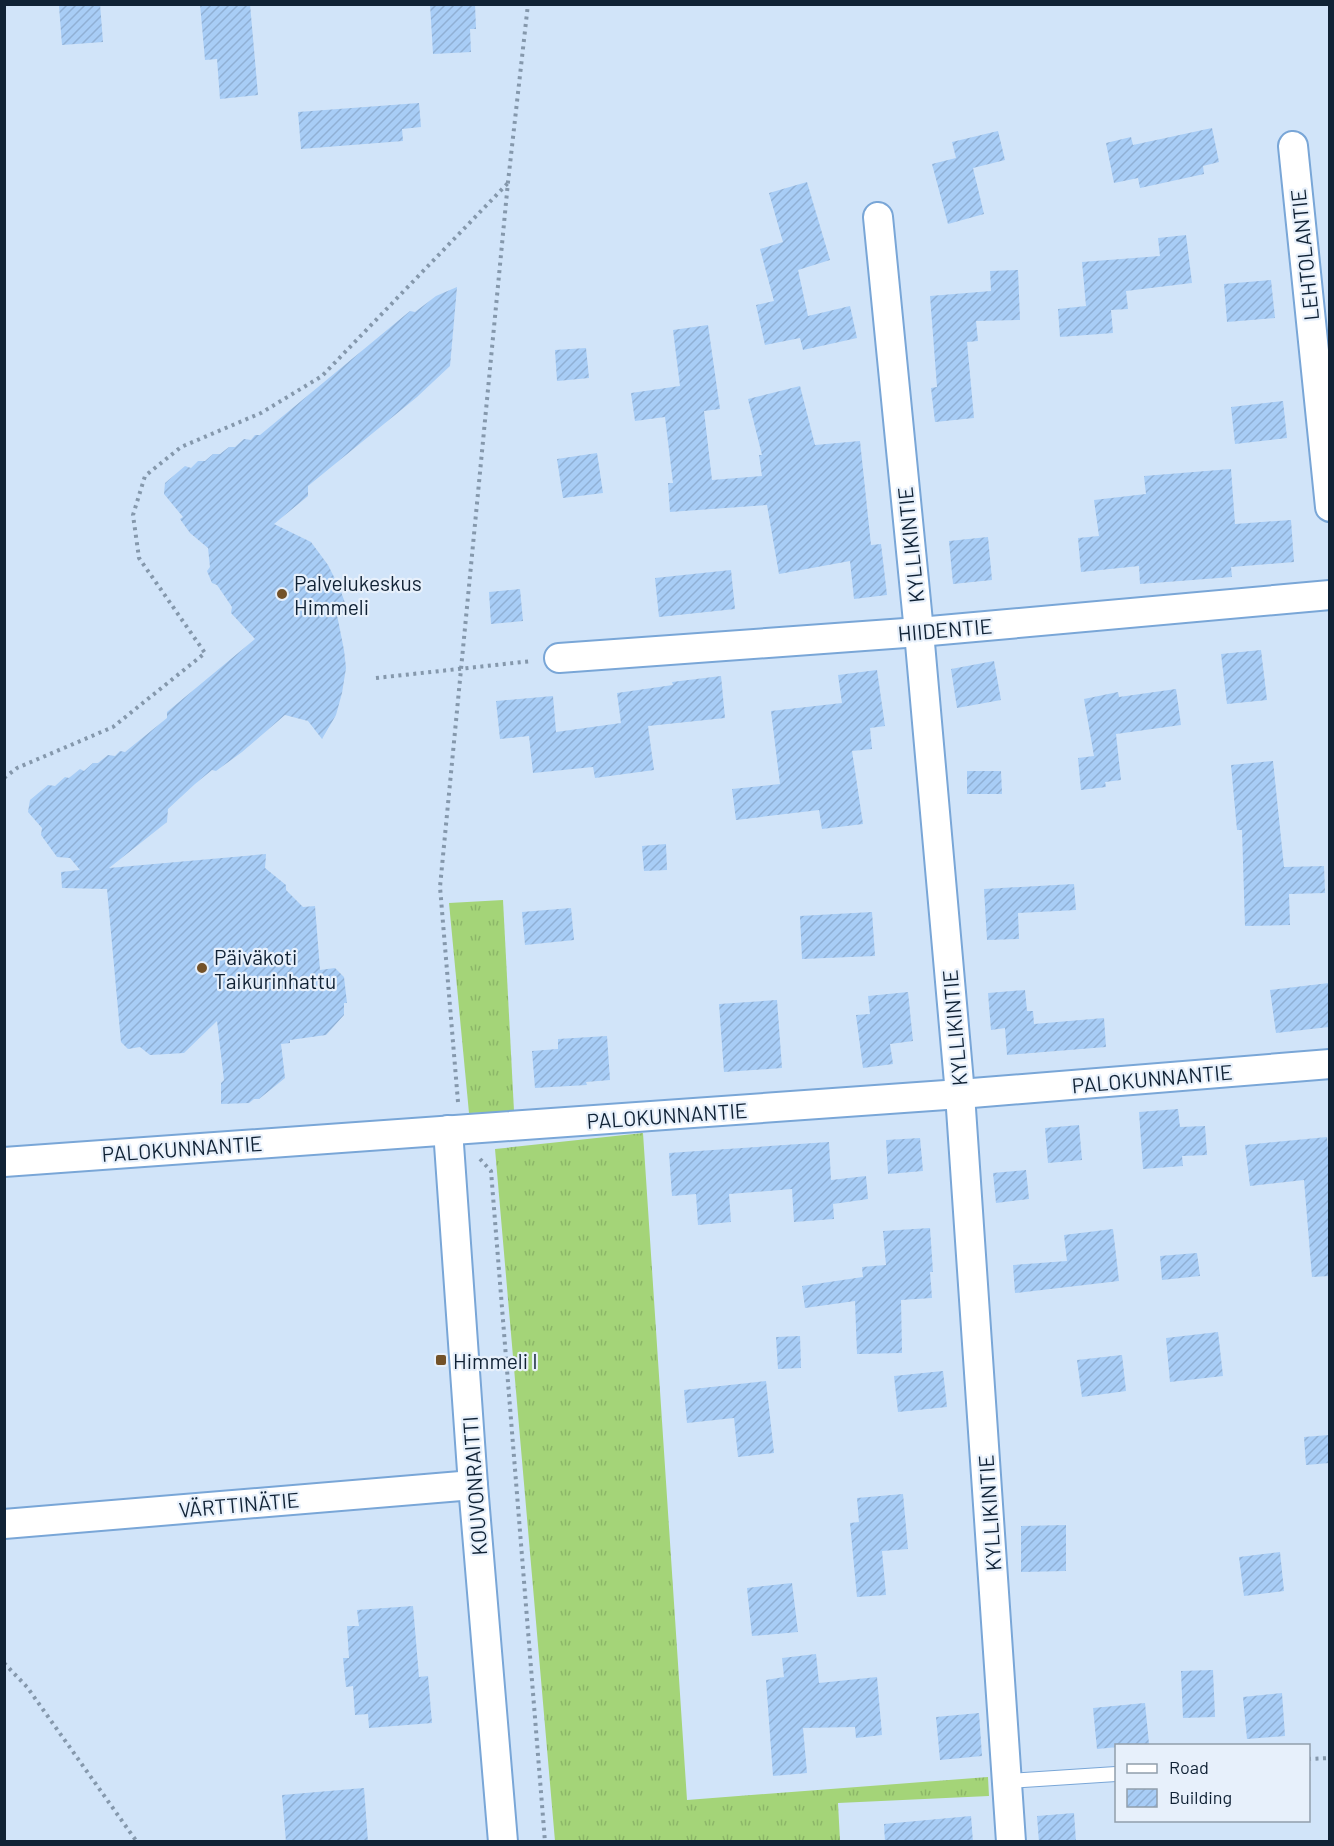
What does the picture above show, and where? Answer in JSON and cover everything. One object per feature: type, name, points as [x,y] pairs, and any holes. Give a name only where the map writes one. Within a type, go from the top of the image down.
[{"type":"street","name":"LEHTOLANTIE","points":[[1293,146],[1329,507]]},
{"type":"street","name":"KYLLIKINTIE","points":[[878,217],[960,1094],[1011,1842]]},
{"type":"street","name":"HIIDENTIE","points":[[559,658],[918,632],[1329,595]]},
{"type":"street","name":"PALOKUNNANTIE","points":[[4,1162],[960,1094],[1329,1064]]},
{"type":"street","name":"KOUVONRAITTI","points":[[457,1129],[473,1485],[503,1842]]},
{"type":"street","name":"VÄRTTINÄTIE","points":[[4,1524],[473,1485]]},
{"type":"lane","points":[[1008,1781],[1115,1774]]},
{"type":"path","points":[[528,4],[508,182],[440,887],[457,1099],[457,1129],[491,1171],[545,1842]]},
{"type":"path","points":[[4,778],[17,768],[113,727],[205,653],[139,558],[133,515],[145,476],[181,447],[261,413],[322,376],[508,182]]},
{"type":"path","points":[[376,678],[559,658]]},
{"type":"path","points":[[4,1663],[27,1687],[137,1842]]},
{"type":"path","points":[[1310,1760],[1329,1758]]},
{"type":"green space","points":[[503,900],[514,1111],[469,1113],[449,903]]},
{"type":"green space","points":[[643,1133],[687,1800],[988,1777],[989,1796],[838,1803],[840,1841],[555,1841],[495,1149]]},
{"type":"building","points":[[100,4],[103,42],[62,45],[59,6]]},
{"type":"building","points":[[200,4],[250,4],[258,95],[220,99],[217,59],[205,60]]},
{"type":"building","points":[[430,4],[475,4],[476,29],[470,29],[471,52],[433,54]]},
{"type":"building","points":[[419,103],[421,127],[402,129],[403,141],[301,149],[298,112]]},
{"type":"building","points":[[1212,128],[1219,162],[1203,166],[1204,174],[1140,188],[1138,178],[1114,183],[1106,143],[1131,137],[1133,145]]},
{"type":"building","points":[[998,131],[1005,160],[973,168],[984,214],[948,224],[932,164],[956,158],[952,142]]},
{"type":"building","points":[[807,182],[830,260],[798,270],[808,316],[850,306],[857,338],[803,350],[800,338],[765,345],[756,305],[774,301],[760,249],[783,242],[769,193]]},
{"type":"building","points":[[1186,235],[1192,283],[1126,291],[1128,309],[1111,310],[1113,333],[1060,337],[1058,309],[1086,306],[1082,262],[1160,256],[1158,238]]},
{"type":"building","points":[[1018,270],[1020,320],[976,321],[978,341],[967,342],[974,418],[935,422],[931,388],[937,387],[930,296],[991,291],[990,271]]},
{"type":"building","points":[[1271,280],[1275,318],[1227,322],[1224,284]]},
{"type":"building","points":[[457,287],[450,366],[417,397],[308,486],[308,496],[274,524],[311,542],[328,565],[348,611],[337,615],[346,668],[342,693],[336,715],[322,739],[308,721],[285,715],[242,752],[216,771],[212,770],[195,784],[168,809],[167,822],[109,868],[266,854],[265,868],[286,885],[286,890],[303,907],[315,906],[320,970],[335,968],[344,977],[347,1003],[344,1003],[344,1015],[326,1035],[290,1040],[290,1043],[281,1044],[285,1078],[259,1099],[254,1099],[249,1103],[221,1104],[221,1083],[224,1080],[217,1021],[184,1053],[150,1055],[140,1047],[128,1049],[121,1042],[107,889],[62,888],[61,872],[80,870],[70,858],[57,857],[41,835],[42,828],[28,812],[30,800],[48,785],[55,786],[65,777],[69,778],[80,769],[84,771],[108,755],[115,756],[120,751],[125,752],[167,718],[167,712],[255,639],[231,613],[232,607],[217,585],[212,583],[207,571],[210,567],[208,548],[190,533],[180,519],[183,517],[164,494],[165,483],[185,466],[191,468],[198,461],[205,461],[213,454],[220,454],[229,447],[235,447],[244,439],[251,440],[255,435],[260,435],[410,311],[415,312],[436,296]]},
{"type":"building","points":[[708,325],[720,409],[704,411],[712,480],[762,476],[759,455],[762,455],[748,399],[800,386],[815,445],[860,441],[871,545],[881,544],[887,595],[854,599],[850,561],[779,574],[767,505],[670,512],[668,483],[673,483],[665,417],[635,421],[631,393],[680,386],[673,330]]},
{"type":"building","points":[[586,348],[589,378],[557,381],[555,350]]},
{"type":"building","points":[[1283,401],[1287,438],[1235,444],[1231,407]]},
{"type":"building","points":[[597,453],[603,493],[563,498],[557,459]]},
{"type":"building","points":[[1231,469],[1235,524],[1291,520],[1294,562],[1231,567],[1232,577],[1140,584],[1139,566],[1081,572],[1078,538],[1099,536],[1094,500],[1146,494],[1144,476]]},
{"type":"building","points":[[988,537],[992,580],[953,584],[949,541]]},
{"type":"building","points":[[731,570],[735,609],[659,617],[655,578]]},
{"type":"building","points":[[520,589],[523,621],[491,624],[489,592]]},
{"type":"building","points":[[1261,650],[1267,700],[1227,704],[1221,654]]},
{"type":"building","points":[[994,661],[1001,700],[957,708],[951,669]]},
{"type":"building","points":[[877,670],[885,726],[870,728],[872,749],[852,751],[863,824],[822,829],[819,810],[736,820],[732,789],[780,784],[771,711],[842,703],[838,675]]},
{"type":"building","points":[[721,676],[725,718],[648,726],[654,770],[595,778],[593,767],[533,773],[529,736],[500,739],[496,701],[553,696],[556,732],[621,723],[617,693],[673,685],[672,682]]},
{"type":"building","points":[[1176,689],[1181,725],[1116,734],[1121,780],[1105,782],[1106,787],[1081,790],[1078,758],[1094,756],[1084,699],[1118,692],[1119,697]]},
{"type":"building","points":[[1273,761],[1284,867],[1324,866],[1325,893],[1289,894],[1290,925],[1245,926],[1242,830],[1237,830],[1231,765]]},
{"type":"building","points":[[967,771],[1001,771],[1002,794],[967,794]]},
{"type":"building","points":[[666,844],[667,870],[644,871],[642,846]]},
{"type":"building","points":[[1074,884],[1076,910],[1018,913],[1019,939],[987,940],[984,889]]},
{"type":"building","points":[[571,908],[574,940],[525,945],[522,912]]},
{"type":"building","points":[[872,912],[875,956],[802,959],[800,916]]},
{"type":"building","points":[[1329,983],[1329,1027],[1276,1033],[1270,990]]},
{"type":"building","points":[[1025,990],[1027,1011],[1033,1011],[1034,1024],[1104,1018],[1106,1047],[1007,1055],[1005,1028],[991,1030],[988,993]]},
{"type":"building","points":[[908,992],[913,1041],[890,1044],[893,1064],[863,1068],[856,1015],[870,1014],[868,996]]},
{"type":"building","points":[[777,1000],[782,1068],[724,1072],[719,1004]]},
{"type":"building","points":[[607,1036],[610,1080],[586,1082],[587,1085],[535,1088],[532,1051],[558,1049],[558,1039]]},
{"type":"building","points":[[1178,1109],[1180,1127],[1205,1126],[1207,1155],[1182,1156],[1183,1166],[1143,1169],[1139,1112]]},
{"type":"building","points":[[1079,1125],[1082,1160],[1048,1163],[1045,1128]]},
{"type":"building","points":[[1327,1137],[1329,1276],[1312,1277],[1304,1180],[1250,1186],[1245,1145]]},
{"type":"building","points":[[920,1138],[923,1171],[888,1174],[886,1140]]},
{"type":"building","points":[[829,1142],[831,1180],[866,1176],[868,1199],[833,1204],[834,1219],[794,1222],[792,1189],[729,1194],[731,1222],[698,1225],[696,1194],[672,1196],[669,1153]]},
{"type":"building","points":[[1026,1170],[1029,1199],[996,1203],[993,1173]]},
{"type":"building","points":[[930,1228],[932,1298],[901,1300],[902,1353],[857,1354],[855,1301],[805,1308],[802,1286],[863,1277],[862,1267],[886,1265],[883,1231]]},
{"type":"building","points":[[1113,1229],[1119,1281],[1015,1293],[1013,1265],[1067,1261],[1064,1235]]},
{"type":"building","points":[[1197,1253],[1200,1276],[1162,1280],[1160,1256]]},
{"type":"building","points":[[1218,1332],[1223,1376],[1170,1382],[1166,1338]]},
{"type":"building","points":[[800,1336],[801,1368],[778,1369],[776,1337]]},
{"type":"building","points":[[1122,1355],[1126,1391],[1082,1397],[1077,1360]]},
{"type":"building","points":[[943,1371],[947,1407],[898,1412],[894,1376]]},
{"type":"building","points":[[766,1381],[774,1453],[738,1457],[734,1418],[687,1423],[684,1390]]},
{"type":"building","points":[[1329,1435],[1329,1463],[1306,1465],[1304,1437]]},
{"type":"building","points":[[903,1494],[908,1549],[882,1551],[886,1595],[857,1597],[850,1523],[859,1522],[857,1498]]},
{"type":"building","points":[[1066,1525],[1066,1571],[1021,1572],[1021,1526]]},
{"type":"building","points":[[1280,1552],[1284,1591],[1244,1596],[1239,1557]]},
{"type":"building","points":[[792,1583],[798,1632],[752,1636],[747,1588]]},
{"type":"building","points":[[413,1606],[419,1677],[428,1676],[432,1723],[369,1728],[368,1714],[355,1715],[353,1686],[346,1687],[343,1658],[349,1658],[347,1626],[359,1626],[357,1610]]},
{"type":"building","points":[[816,1654],[819,1683],[877,1677],[882,1735],[856,1738],[855,1727],[803,1728],[807,1773],[773,1776],[766,1680],[784,1677],[782,1658]]},
{"type":"building","points":[[1213,1670],[1215,1717],[1183,1718],[1181,1671]]},
{"type":"building","points":[[1282,1693],[1285,1736],[1247,1739],[1243,1697]]},
{"type":"building","points":[[1145,1703],[1149,1744],[1115,1744],[1115,1747],[1097,1749],[1093,1708]]},
{"type":"building","points":[[979,1713],[982,1756],[940,1760],[936,1717]]},
{"type":"building","points":[[364,1788],[368,1842],[286,1842],[282,1795]]},
{"type":"building","points":[[1074,1813],[1076,1842],[1039,1842],[1037,1816]]},
{"type":"building","points":[[971,1816],[973,1842],[885,1842],[884,1824]]},
{"type":"place","name":"Palvelukeskus Himmeli","points":[[282,594]]},
{"type":"place","name":"Päiväkoti Taikurinhattu","points":[[202,968]]},
{"type":"place","name":"Himmeli I","points":[[441,1360]]}]
